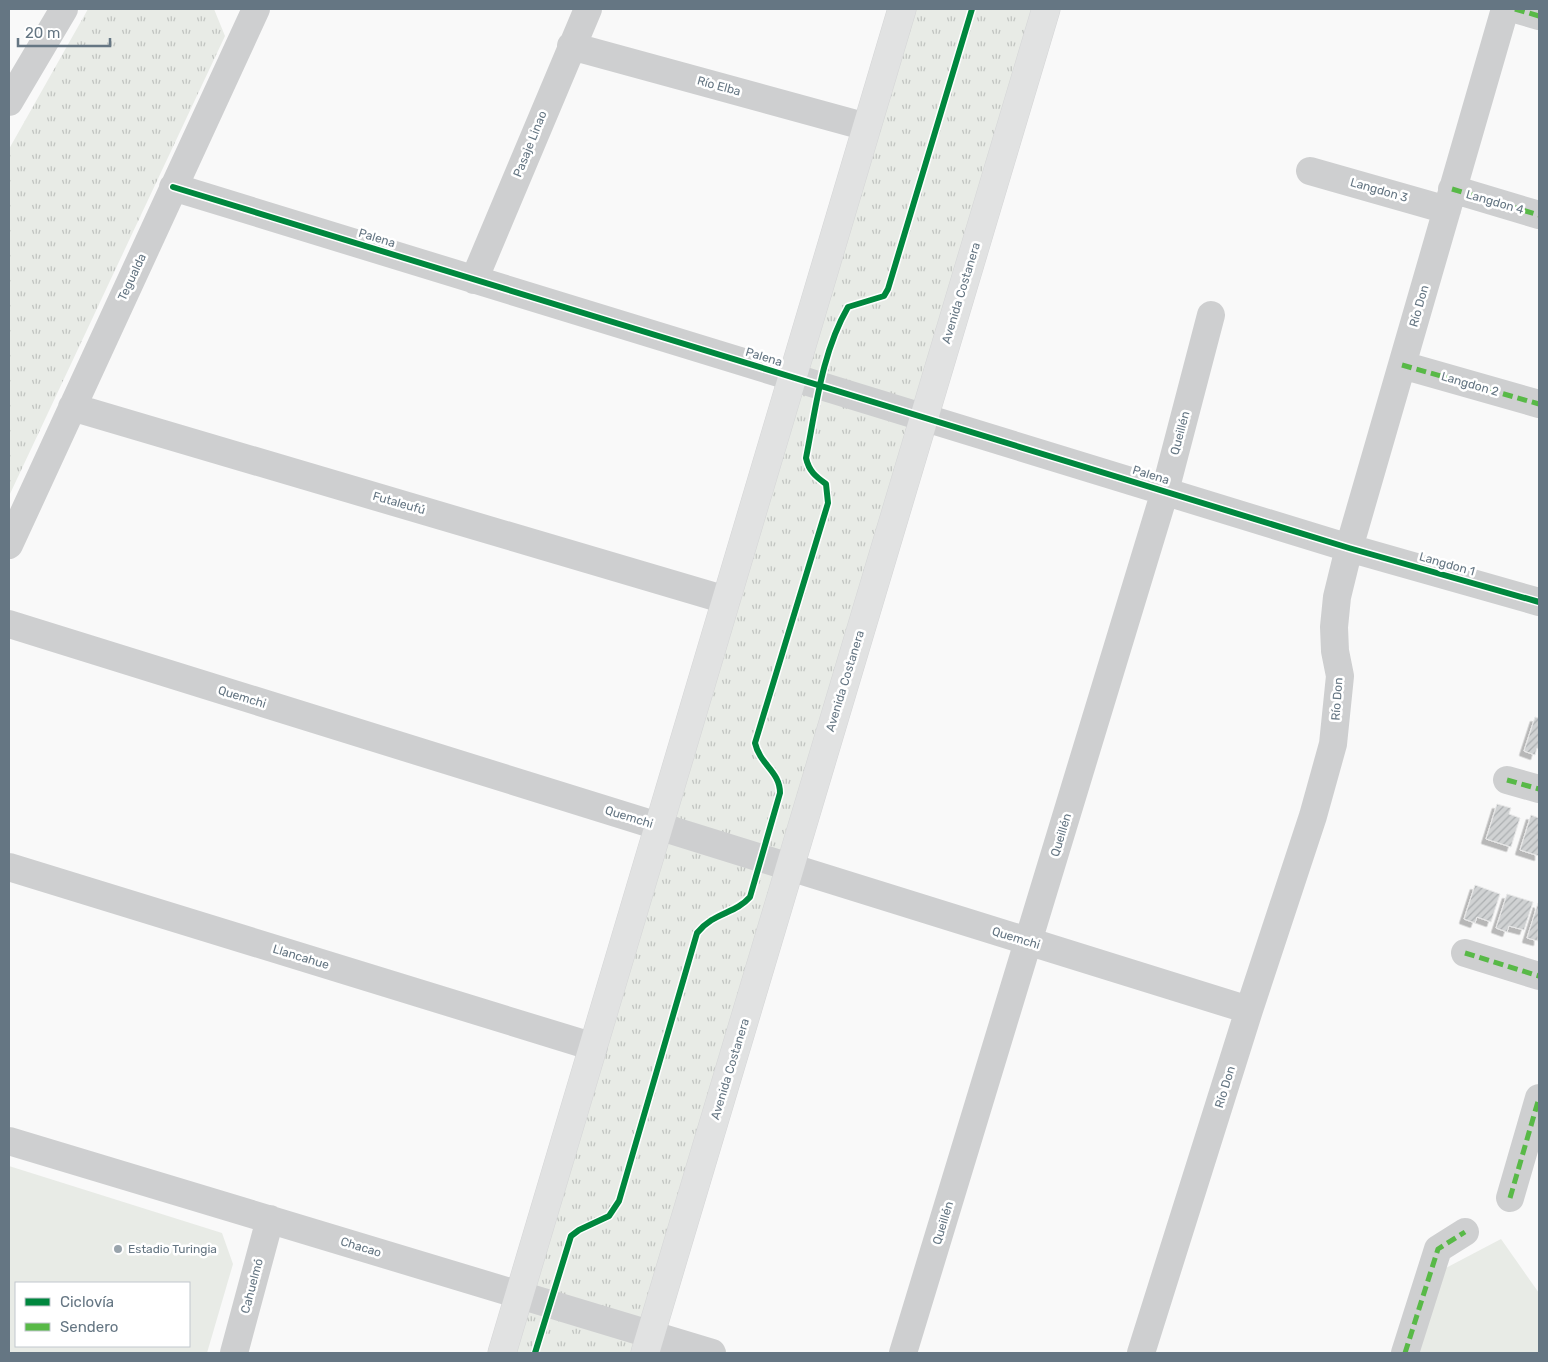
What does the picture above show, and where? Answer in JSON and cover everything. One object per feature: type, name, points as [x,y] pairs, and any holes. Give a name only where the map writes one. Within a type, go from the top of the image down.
[{"type":"main road","points":[[502,1353],[902,9]]},
{"type":"main road","name":"Avenida Costanera","points":[[648,1344],[1046,9]]},
{"type":"street","points":[[9,102],[64,9]]},
{"type":"street","name":"Pasaje Linao","points":[[474,280],[588,9]]},
{"type":"street","name":"Río Don","points":[[1141,1353],[1249,1010],[1313,816],[1333,744],[1340,676],[1334,651],[1337,597],[1349,548],[1505,9]]},
{"type":"street","points":[[1515,9],[1539,16]]},
{"type":"street","name":"Tegualda","points":[[9,545],[173,187],[249,13]]},
{"type":"street","name":"Río Elba","points":[[571,46],[867,127]]},
{"type":"street","name":"Langdon 3","points":[[1310,171],[1449,199]]},
{"type":"street","name":"Palena","points":[[173,187],[1349,548]]},
{"type":"street","name":"Langdon 4","points":[[1449,199],[1539,215]]},
{"type":"street","name":"Queillén","points":[[903,1353],[1165,491],[1211,315]]},
{"type":"street","name":"Langdon 2","points":[[1402,365],[1539,404]]},
{"type":"street","name":"Futaleufú","points":[[72,407],[726,600]]},
{"type":"street","name":"Langdon 1","points":[[1349,548],[1539,602]]},
{"type":"street","name":"Quemchi","points":[[9,624],[1249,1010]]},
{"type":"street","points":[[1507,780],[1539,789]]},
{"type":"street","name":"Llancahue","points":[[9,867],[594,1047]]},
{"type":"street","points":[[1465,953],[1539,976]]},
{"type":"street","points":[[1510,1198],[1539,1098]]},
{"type":"street","name":"Chacao","points":[[9,1140],[520,1295],[648,1344],[712,1353]]},
{"type":"street","name":"Cahuelmó","points":[[234,1353],[270,1219]]},
{"type":"street","points":[[1405,1353],[1438,1249],[1465,1232]]},
{"type":"green space","points":[[88,9],[214,9],[225,36],[9,496],[9,149]]},
{"type":"green space","points":[[910,9],[1039,9],[638,1353],[508,1353]]},
{"type":"green space","name":"Estadio Turingia","points":[[9,1166],[222,1233],[233,1264],[207,1353],[9,1353]]},
{"type":"green space","points":[[1501,1239],[1539,1293],[1539,1353],[1419,1353],[1442,1270]]},
{"type":"building","points":[[1535,717],[1539,718],[1539,749],[1537,748],[1535,755],[1524,751]]},
{"type":"building","points":[[1497,804],[1511,808],[1509,814],[1520,818],[1511,847],[1486,839]]},
{"type":"building","points":[[1531,815],[1539,818],[1539,856],[1520,850]]},
{"type":"building","points":[[1475,885],[1500,894],[1491,922],[1477,917],[1475,923],[1464,919]]},
{"type":"building","points":[[1507,894],[1533,902],[1524,930],[1509,926],[1507,932],[1496,928]]},
{"type":"building","points":[[1539,904],[1538,941],[1527,938]]},
{"type":"marked path","points":[[1515,9],[1539,16]]},
{"type":"marked path","points":[[1452,189],[1539,215]]},
{"type":"marked path","points":[[1402,365],[1539,404]]},
{"type":"marked path","points":[[1507,780],[1539,789]]},
{"type":"marked path","points":[[1465,953],[1539,976]]},
{"type":"marked path","points":[[1510,1198],[1539,1098]]},
{"type":"marked path","points":[[1405,1353],[1438,1249],[1465,1232]]},
{"type":"cycle path","points":[[535,1353],[571,1236],[579,1230],[609,1216],[619,1201],[697,933],[710,921],[738,907],[750,897],[780,793],[777,779],[761,757],[755,743],[828,503],[826,484],[813,473],[806,458],[821,380],[832,342],[848,307],[884,296],[888,289],[972,9]]},
{"type":"cycle path","points":[[173,187],[1349,548],[1539,602]]},
{"type":"place","name":"Estadio Turingia","points":[[118,1249]]}]
